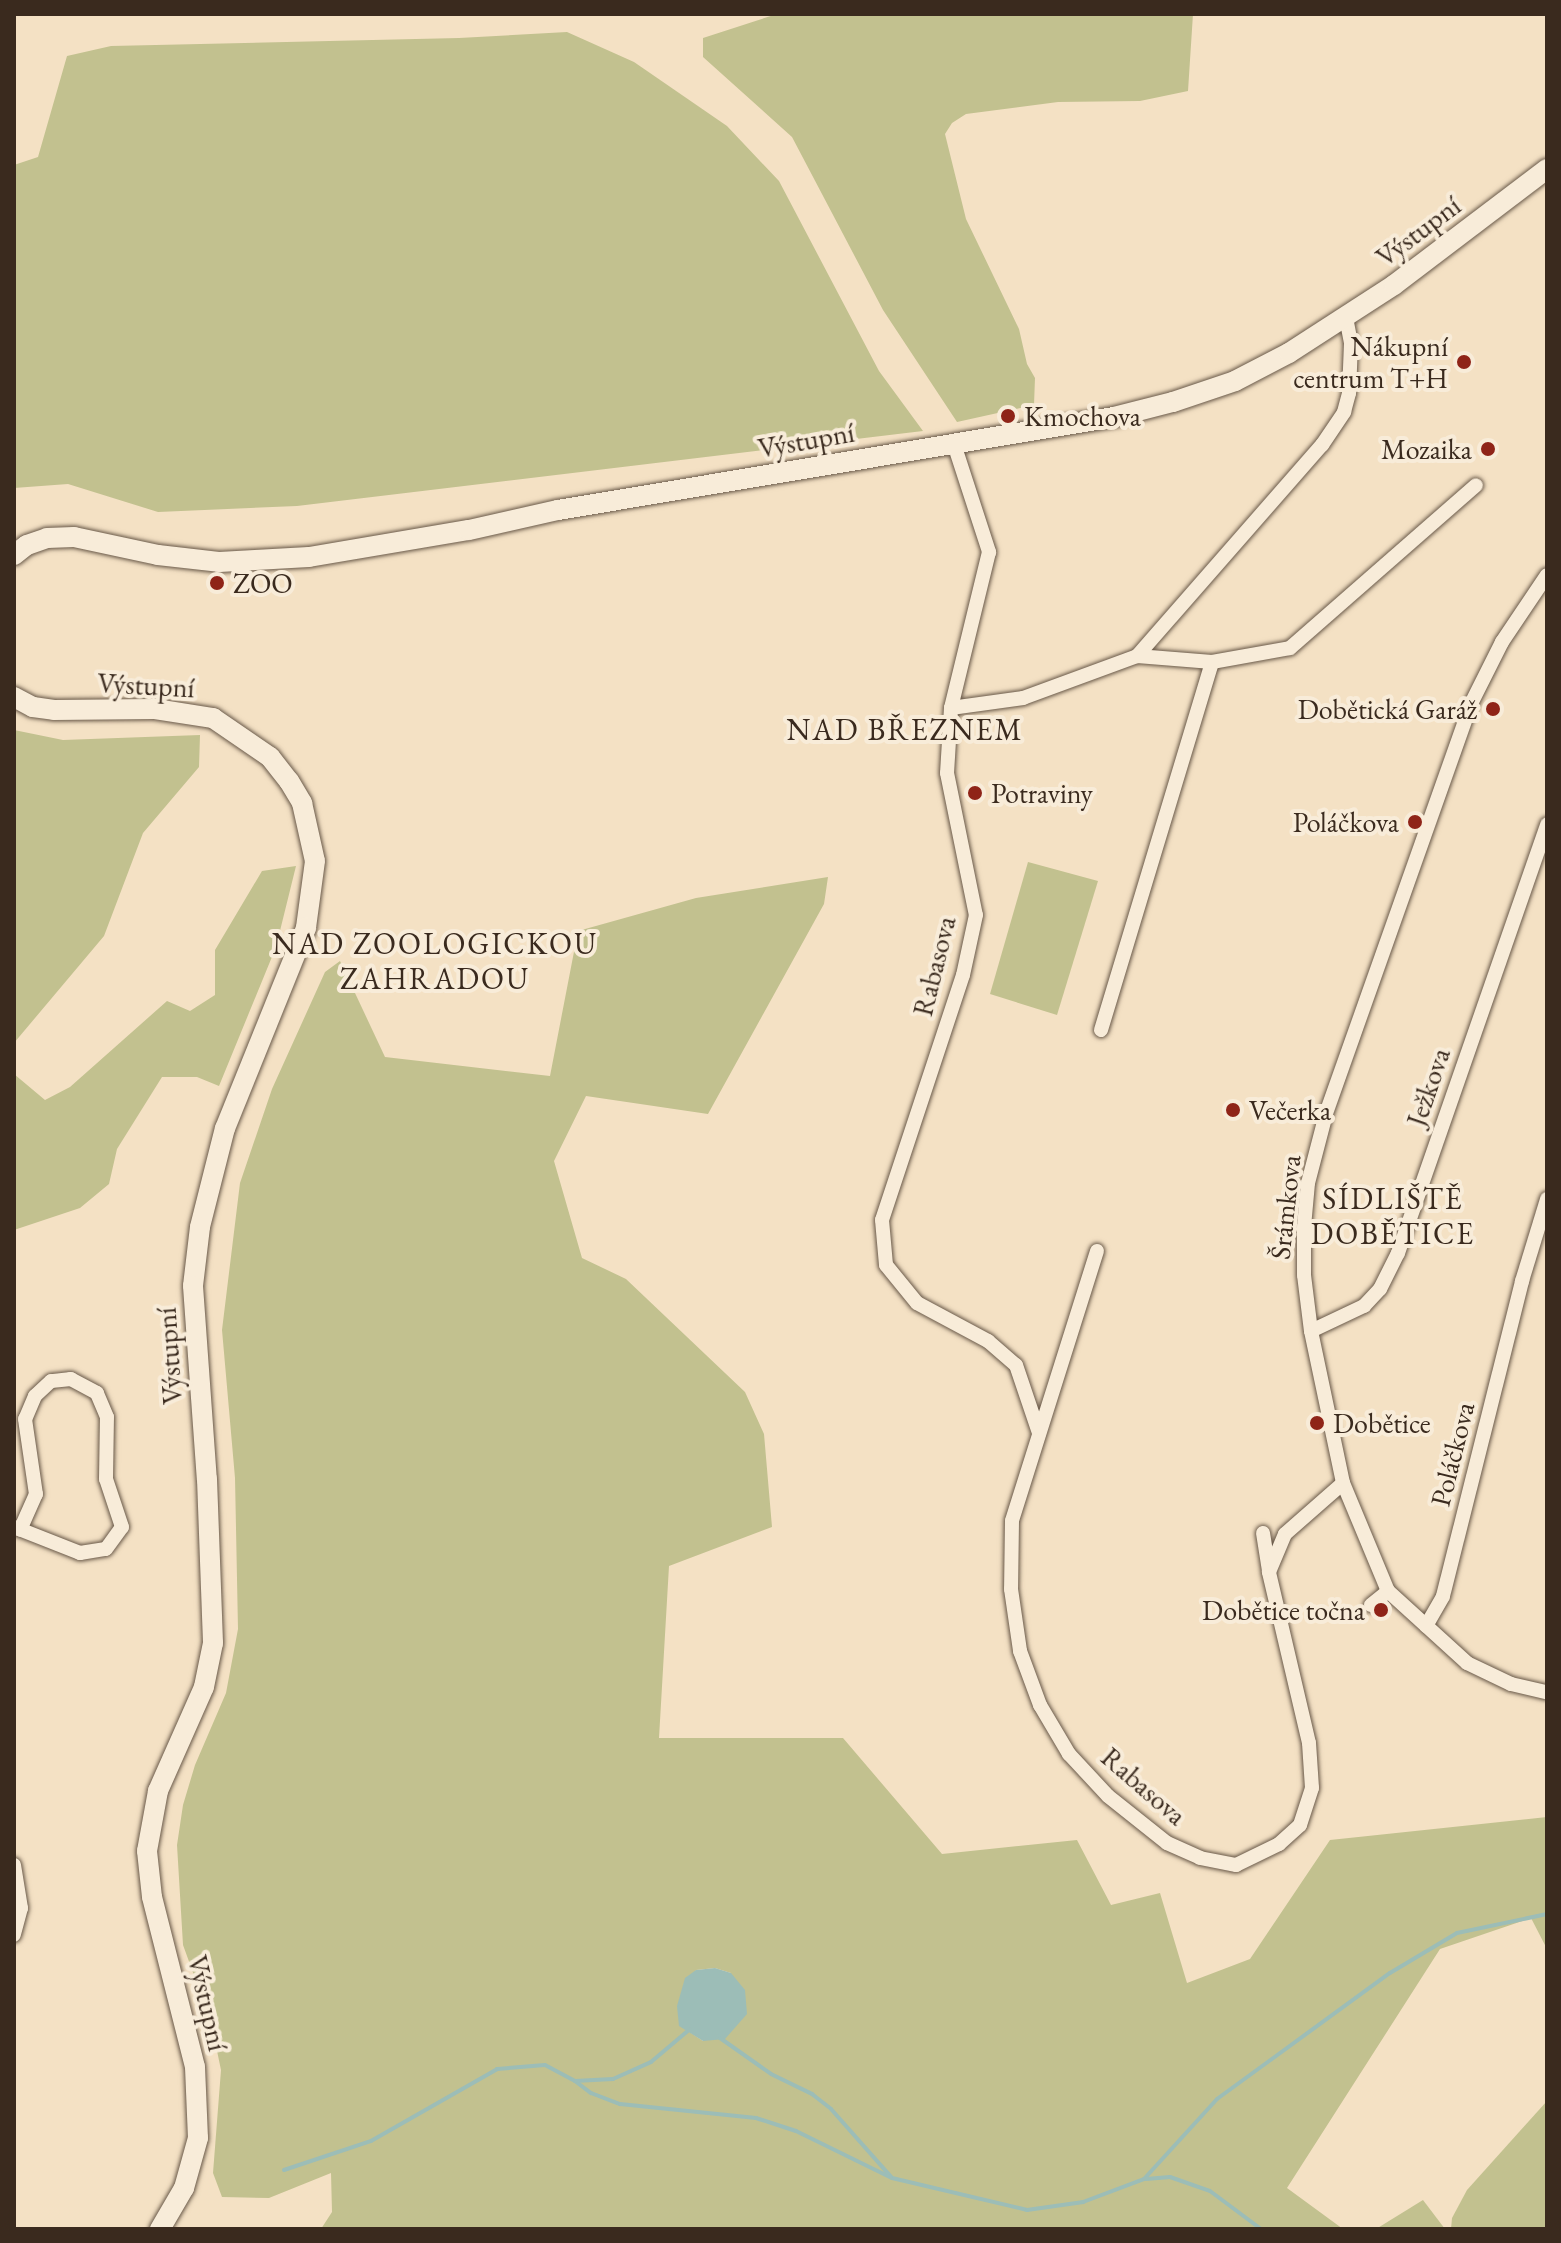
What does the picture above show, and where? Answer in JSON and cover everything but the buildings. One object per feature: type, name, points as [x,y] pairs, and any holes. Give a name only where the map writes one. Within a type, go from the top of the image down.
[{"type":"street","name":"Výstupní","points":[[14,555],[27,545],[47,538],[74,537],[158,555],[219,562],[309,557],[469,530],[574,508],[1114,417],[1173,402],[1235,381],[1289,353],[1346,317],[1547,169]]},
{"type":"street","points":[[1137,656],[1322,445],[1344,412],[1349,393],[1351,343],[1346,317]]},
{"type":"street","name":"Rabasova","points":[[954,444],[989,552],[951,708],[947,773],[976,915],[963,975],[882,1220],[886,1265],[917,1303],[988,1341],[1016,1365],[1040,1433]]},
{"type":"street","points":[[951,708],[1023,698],[1137,656],[1212,662],[1290,648],[1476,485]]},
{"type":"street","name":"Šrámkova","points":[[1547,575],[1502,642],[1471,704],[1326,1114],[1308,1183],[1304,1227],[1304,1275],[1311,1331],[1343,1483],[1388,1591],[1467,1663],[1511,1684],[1547,1692]]},
{"type":"street","points":[[1101,1030],[1212,662]]},
{"type":"street","name":"Výstupní","points":[[14,697],[33,707],[54,710],[155,709],[213,718],[238,732],[270,757],[289,781],[302,803],[315,861],[306,928],[225,1128],[200,1227],[193,1286],[207,1479],[213,1643],[207,1679],[158,1791],[147,1851],[152,1897],[195,2067],[198,2138],[184,2188],[160,2229]]},
{"type":"street","name":"Ježkova","points":[[1311,1331],[1364,1306],[1380,1289],[1398,1253],[1547,824]]},
{"type":"street","name":"Poláčkova","points":[[1426,1626],[1443,1596],[1522,1281],[1547,1199]]},
{"type":"street","name":"Rabasova","points":[[1097,1251],[1012,1521],[1011,1589],[1020,1651],[1040,1705],[1069,1754],[1108,1796],[1167,1843],[1200,1858],[1236,1865],[1279,1844],[1300,1825],[1312,1788],[1309,1743],[1269,1572],[1263,1533]]},
{"type":"street","points":[[71,1379],[97,1393],[107,1417],[106,1479],[122,1527],[106,1549],[80,1553],[17,1528],[36,1494],[21,1432],[25,1419],[35,1396],[51,1381],[71,1379]]},
{"type":"street","points":[[1269,1572],[1285,1534],[1343,1483]]},
{"type":"street","points":[[1371,1605],[1388,1591]]},
{"type":"street","points":[[14,1865],[21,1908],[14,1935]]},
{"type":"shaded area","points":[[777,14],[1193,14],[1188,91],[1140,101],[1058,102],[966,114],[952,123],[945,134],[966,219],[1019,329],[1027,364],[1035,378],[1034,405],[957,422],[883,310],[792,137],[703,57],[703,38]]},
{"type":"shaded area","points":[[567,32],[634,62],[727,126],[779,181],[879,371],[923,431],[297,506],[158,512],[68,484],[14,488],[14,165],[38,157],[67,56],[111,46],[459,38]]},
{"type":"shaded area","points":[[14,730],[63,740],[200,735],[199,767],[143,833],[104,936],[14,1043]]},
{"type":"shaded area","points":[[1028,862],[1098,881],[1057,1015],[990,994]]},
{"type":"shaded area","points":[[296,866],[276,947],[219,1086],[197,1077],[162,1077],[117,1149],[109,1184],[80,1208],[14,1230],[14,1074],[45,1100],[70,1087],[167,1001],[190,1011],[215,995],[215,950],[262,871]]},
{"type":"shaded area","points":[[828,877],[824,904],[708,1114],[586,1096],[554,1161],[582,1258],[626,1279],[745,1392],[764,1434],[772,1527],[669,1566],[659,1738],[843,1738],[942,1854],[1077,1840],[1111,1905],[1160,1893],[1187,1983],[1250,1959],[1330,1840],[1547,1817],[1547,1949],[1531,1918],[1440,1949],[1287,2188],[1343,2229],[321,2229],[332,2212],[331,2173],[269,2198],[222,2197],[213,2173],[221,2070],[211,2022],[183,1945],[177,1845],[183,1805],[195,1765],[226,1693],[238,1629],[235,1478],[222,1330],[240,1183],[272,1089],[325,972],[340,961],[385,1057],[550,1076],[578,931],[696,898]],"holes":[[[715,1968],[731,1973],[703,2041],[679,2025],[696,1970]]]},
{"type":"shaded area","points":[[1547,2101],[1547,2229],[1451,2229],[1452,2218],[1467,2190]]},
{"type":"shaded area","points":[[1423,2200],[1445,2229],[1376,2229]]},
{"type":"water","points":[[715,1968],[731,1973],[745,1990],[747,2014],[725,2039],[703,2041],[679,2026],[677,2006],[685,1978],[696,1970]]},
{"type":"waterway","points":[[720,2038],[771,2074],[812,2094],[831,2109],[892,2178],[1027,2210],[1083,2202],[1144,2179],[1217,2099],[1390,1973],[1457,1933],[1547,1914]]},
{"type":"waterway","points":[[284,2170],[371,2141],[497,2069],[545,2065],[575,2081],[613,2079],[651,2062],[690,2029]]},
{"type":"waterway","points":[[575,2081],[591,2093],[620,2104],[756,2118],[796,2131],[890,2177]]},
{"type":"waterway","points":[[1146,2179],[1170,2177],[1210,2191],[1261,2229]]},
{"type":"place","name":"Nákupní centrum T+H","points":[[1464,362]]},
{"type":"place","name":"Kmochova","points":[[1008,416]]},
{"type":"place","name":"Mozaika","points":[[1488,449]]},
{"type":"place","name":"ZOO","points":[[217,583]]},
{"type":"place","name":"Dobětická Garáž","points":[[1493,709]]},
{"type":"place","name":"Potraviny","points":[[975,793]]},
{"type":"place","name":"Poláčkova","points":[[1415,822]]},
{"type":"place","name":"Večerka","points":[[1233,1110]]},
{"type":"place","name":"Dobětice","points":[[1317,1423]]},
{"type":"place","name":"Dobětice točna","points":[[1381,1610]]},
{"type":"district","name":"NAD BŘEZNEM","points":[[905,730]]},
{"type":"district","name":"NAD ZOOLOGICKOU ZAHRADOU","points":[[435,961]]},
{"type":"district","name":"SÍDLIŠTĚ DOBĚTICE","points":[[1393,1216]]}]
